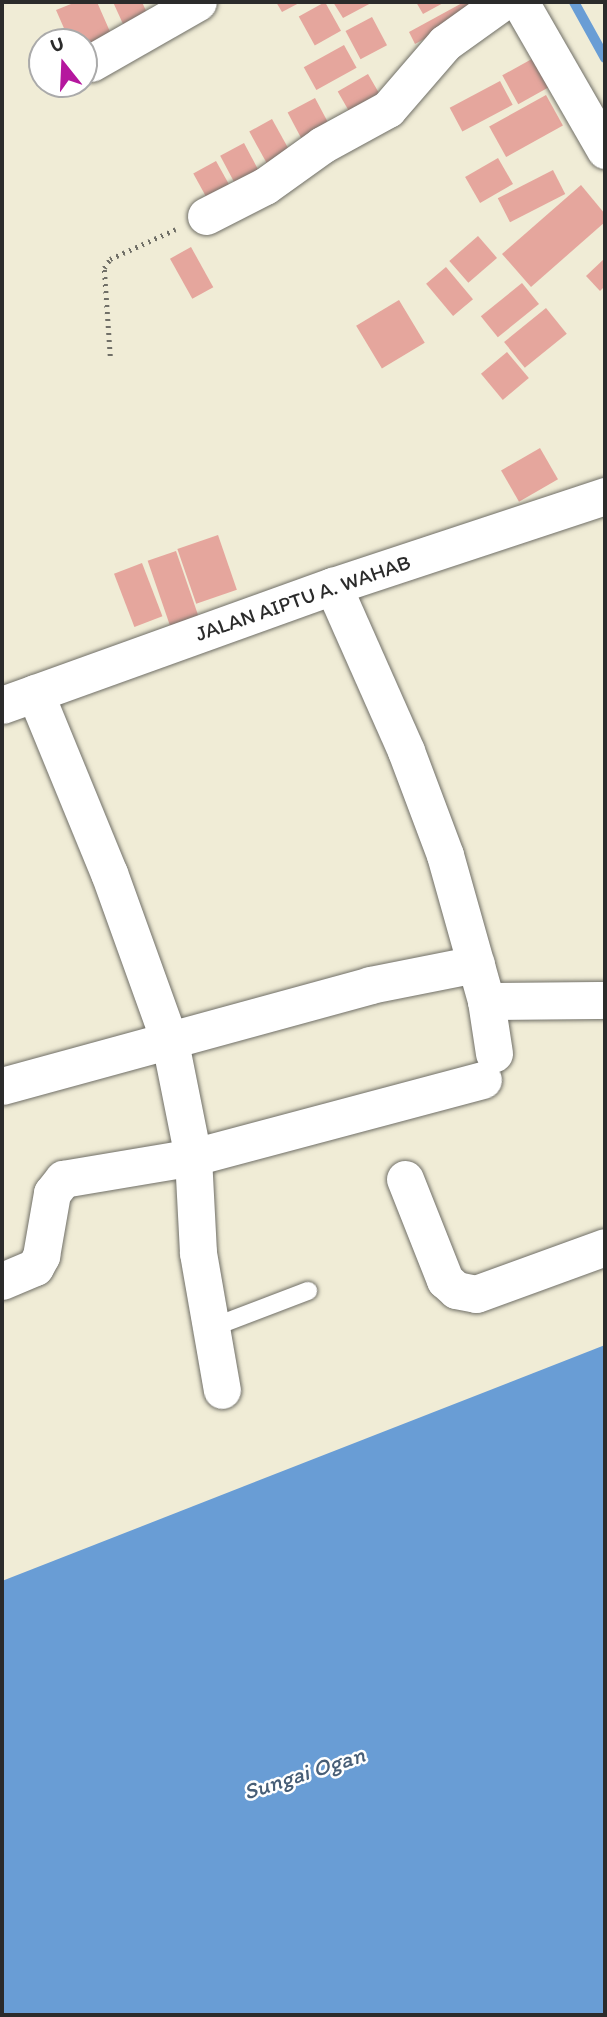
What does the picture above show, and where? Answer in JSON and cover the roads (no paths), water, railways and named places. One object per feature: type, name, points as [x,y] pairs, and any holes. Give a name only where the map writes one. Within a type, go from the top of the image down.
[{"type":"street","points":[[98,60],[198,2]]},
{"type":"street","points":[[206,216],[265,186],[322,145],[388,109],[445,43],[502,2]]},
{"type":"street","points":[[520,2],[605,150]]},
{"type":"street","name":"JALAN AIPTU A. WAHAB","points":[[2,705],[333,586],[604,501]]},
{"type":"street","points":[[2,1281],[35,1267],[56,1184],[193,1157],[488,1067],[486,1001],[425,803],[333,586]]},
{"type":"street","points":[[35,693],[109,873],[170,1041],[193,1157],[198,1253],[222,1390]]},
{"type":"street","points":[[2,1086],[370,985],[476,964]]},
{"type":"street","points":[[486,1001],[605,1000]]},
{"type":"street","points":[[405,1179],[445,1280],[456,1290],[476,1294],[605,1247]]},
{"type":"lane","points":[[211,1328],[308,1290]]},
{"type":"water","name":"Sungai Ogan","points":[[605,1345],[605,2015],[2,2015],[2,1581]]},
{"type":"waterway","points":[[574,2],[605,58]]}]
